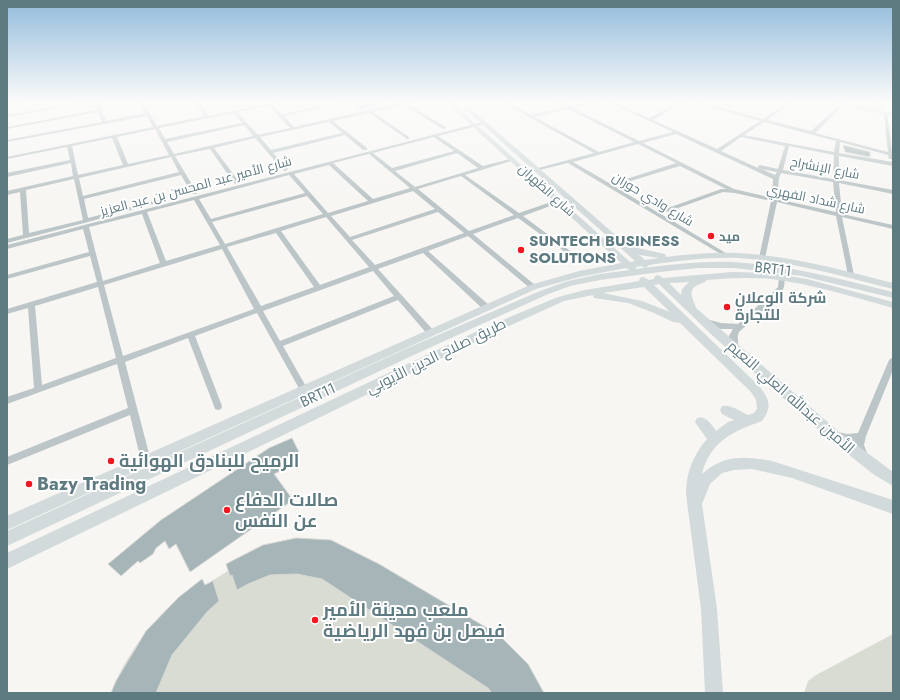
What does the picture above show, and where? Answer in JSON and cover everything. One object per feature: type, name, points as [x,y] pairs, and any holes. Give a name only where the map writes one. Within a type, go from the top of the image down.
[{"type":"main road","name":"شارع الظهران","points":[[489,135],[512,159],[606,244],[640,271]]},
{"type":"main road","name":"شارع الظهران","points":[[493,135],[537,170],[619,243],[640,271]]},
{"type":"main road","points":[[619,243],[634,250],[655,256],[696,256]]},
{"type":"main road","points":[[596,270],[606,262],[608,258],[608,248],[606,244]]},
{"type":"main road","name":"طريق صلاح الدين الأيوبي","points":[[7,560],[421,364],[482,333],[572,296],[640,271],[696,256],[726,255],[812,265],[893,286]]},
{"type":"main road","name":"BRT11","points":[[7,539],[407,354],[543,293],[568,284],[600,277],[640,271],[716,264],[773,268],[802,273],[893,295]]},
{"type":"main road","name":"طريق صلاح الدين الأيوبي","points":[[7,523],[533,287],[596,270],[640,271],[661,281],[746,274],[782,277],[807,282],[893,305]]},
{"type":"main road","points":[[640,271],[700,326],[759,393],[763,404],[761,413],[758,417],[747,420],[725,430],[714,440],[702,454],[695,472],[693,494],[707,591],[714,693]]},
{"type":"main road","points":[[693,312],[686,297],[687,289],[693,284],[716,276]]},
{"type":"main road","name":"الأمين عبدالله العلي النعيم","points":[[661,281],[693,312],[700,326],[734,347],[831,434],[893,480]]},
{"type":"main road","points":[[572,296],[615,297],[637,302],[700,326]]},
{"type":"main road","points":[[726,410],[747,420]]},
{"type":"main road","points":[[702,422],[714,440]]},
{"type":"main road","points":[[695,507],[701,485],[707,477],[725,466],[749,462],[777,467],[893,507]]},
{"type":"street","points":[[7,141],[39,135]]},
{"type":"street","points":[[7,158],[120,135]]},
{"type":"street","points":[[160,135],[304,390]]},
{"type":"street","points":[[164,141],[194,135]]},
{"type":"street","points":[[254,135],[309,194],[431,333]]},
{"type":"street","points":[[7,194],[266,135]]},
{"type":"street","points":[[270,152],[339,135]]},
{"type":"street","points":[[348,135],[533,287]]},
{"type":"street","points":[[402,135],[407,138]]},
{"type":"street","name":"شارع الأمير عبد المحسن بن عبد العزيز","points":[[7,247],[86,224],[420,135]]},
{"type":"street","points":[[434,135],[482,168]]},
{"type":"street","name":"شارع الأمير عبد المحسن بن عبد العزيز","points":[[7,241],[144,212],[236,182],[330,163],[367,150],[434,135]]},
{"type":"street","points":[[564,135],[597,153]]},
{"type":"street","name":"شارع شداد الفهري","points":[[624,135],[735,191]]},
{"type":"street","points":[[537,170],[667,135]]},
{"type":"street","name":"شارع الإنشراح","points":[[683,135],[776,178]]},
{"type":"street","points":[[818,135],[890,154]]},
{"type":"street","points":[[114,136],[126,166]]},
{"type":"street","points":[[717,151],[740,136],[787,146],[893,164],[890,154],[891,139]]},
{"type":"street","points":[[838,140],[836,154],[840,215],[851,275]]},
{"type":"street","points":[[69,145],[92,253],[146,461]]},
{"type":"street","points":[[762,258],[774,201],[776,178],[787,146]]},
{"type":"street","points":[[211,147],[236,182]]},
{"type":"street","points":[[391,170],[458,151]]},
{"type":"street","points":[[7,312],[512,159]]},
{"type":"street","points":[[7,175],[73,161]]},
{"type":"street","name":"شارع وادي حوران","points":[[568,161],[726,255]]},
{"type":"street","points":[[330,163],[372,201]]},
{"type":"street","points":[[610,186],[680,164]]},
{"type":"street","name":"شارع الإنشراح","points":[[753,167],[780,170],[893,192]]},
{"type":"street","points":[[81,198],[182,173]]},
{"type":"street","points":[[461,174],[574,257]]},
{"type":"street","points":[[23,190],[26,236]]},
{"type":"street","name":"شارع شداد الفهري","points":[[656,214],[723,190],[735,191],[893,227]]},
{"type":"street","points":[[209,221],[309,194]]},
{"type":"street","points":[[7,401],[559,201]]},
{"type":"street","points":[[349,239],[439,210]]},
{"type":"street","points":[[144,212],[164,264]]},
{"type":"street","points":[[277,230],[318,288]]},
{"type":"street","points":[[424,250],[487,308]]},
{"type":"street","points":[[7,277],[92,253]]},
{"type":"street","points":[[734,347],[733,336],[738,327],[777,293],[781,287],[782,277]]},
{"type":"street","points":[[278,345],[399,297]]},
{"type":"street","points":[[31,304],[38,390]]},
{"type":"street","points":[[700,326],[738,327]]},
{"type":"street","points":[[191,334],[218,406]]},
{"type":"street","points":[[867,462],[859,445],[861,436],[893,360]]},
{"type":"street","points":[[7,461],[132,410]]},
{"type":"street","points":[[831,434],[847,438],[861,436]]},
{"type":"shaded area","name":"ملعب مدينة الأمير فيصل بن فهد الرياضية","points":[[296,538],[331,540],[379,564],[528,664],[544,693],[111,693],[118,676],[137,644],[174,603],[202,579],[205,585],[228,571],[226,564],[263,545]]},
{"type":"shaded area","points":[[893,634],[893,693],[804,693],[808,681],[816,675]]},
{"type":"building","points":[[843,145],[870,152],[870,157],[845,152]]},
{"type":"building","name":"صالات الدفاع عن النفس","points":[[292,438],[299,452],[290,459],[283,460],[275,464],[280,471],[274,474],[293,500],[190,572],[176,544],[169,549],[165,541],[156,548],[153,554],[140,563],[138,561],[121,576],[108,564],[161,520],[269,448]]},
{"type":"building","points":[[296,538],[331,540],[379,564],[499,635],[528,664],[544,693],[492,693],[488,688],[322,579],[297,574],[270,575],[237,590],[232,575],[230,576],[226,564],[263,545]]},
{"type":"building","points":[[202,579],[205,585],[213,581],[219,601],[207,612],[172,655],[156,693],[111,693],[116,681],[146,631],[179,597]]},
{"type":"place","name":"ميد","points":[[711,236]]},
{"type":"place","name":"SUNTECH BUSINESS SOLUTIONS","points":[[521,250]]},
{"type":"place","name":"شركة الوعلان للتجارة","points":[[727,307]]},
{"type":"place","name":"الرميح للبنادق الهوائية","points":[[111,461]]},
{"type":"place","name":"Bazy Trading","points":[[29,484]]},
{"type":"place","name":"صالات الدفاع عن النفس","points":[[227,510]]},
{"type":"place","name":"ملعب مدينة الأمير فيصل بن فهد الرياضية","points":[[315,620]]}]
